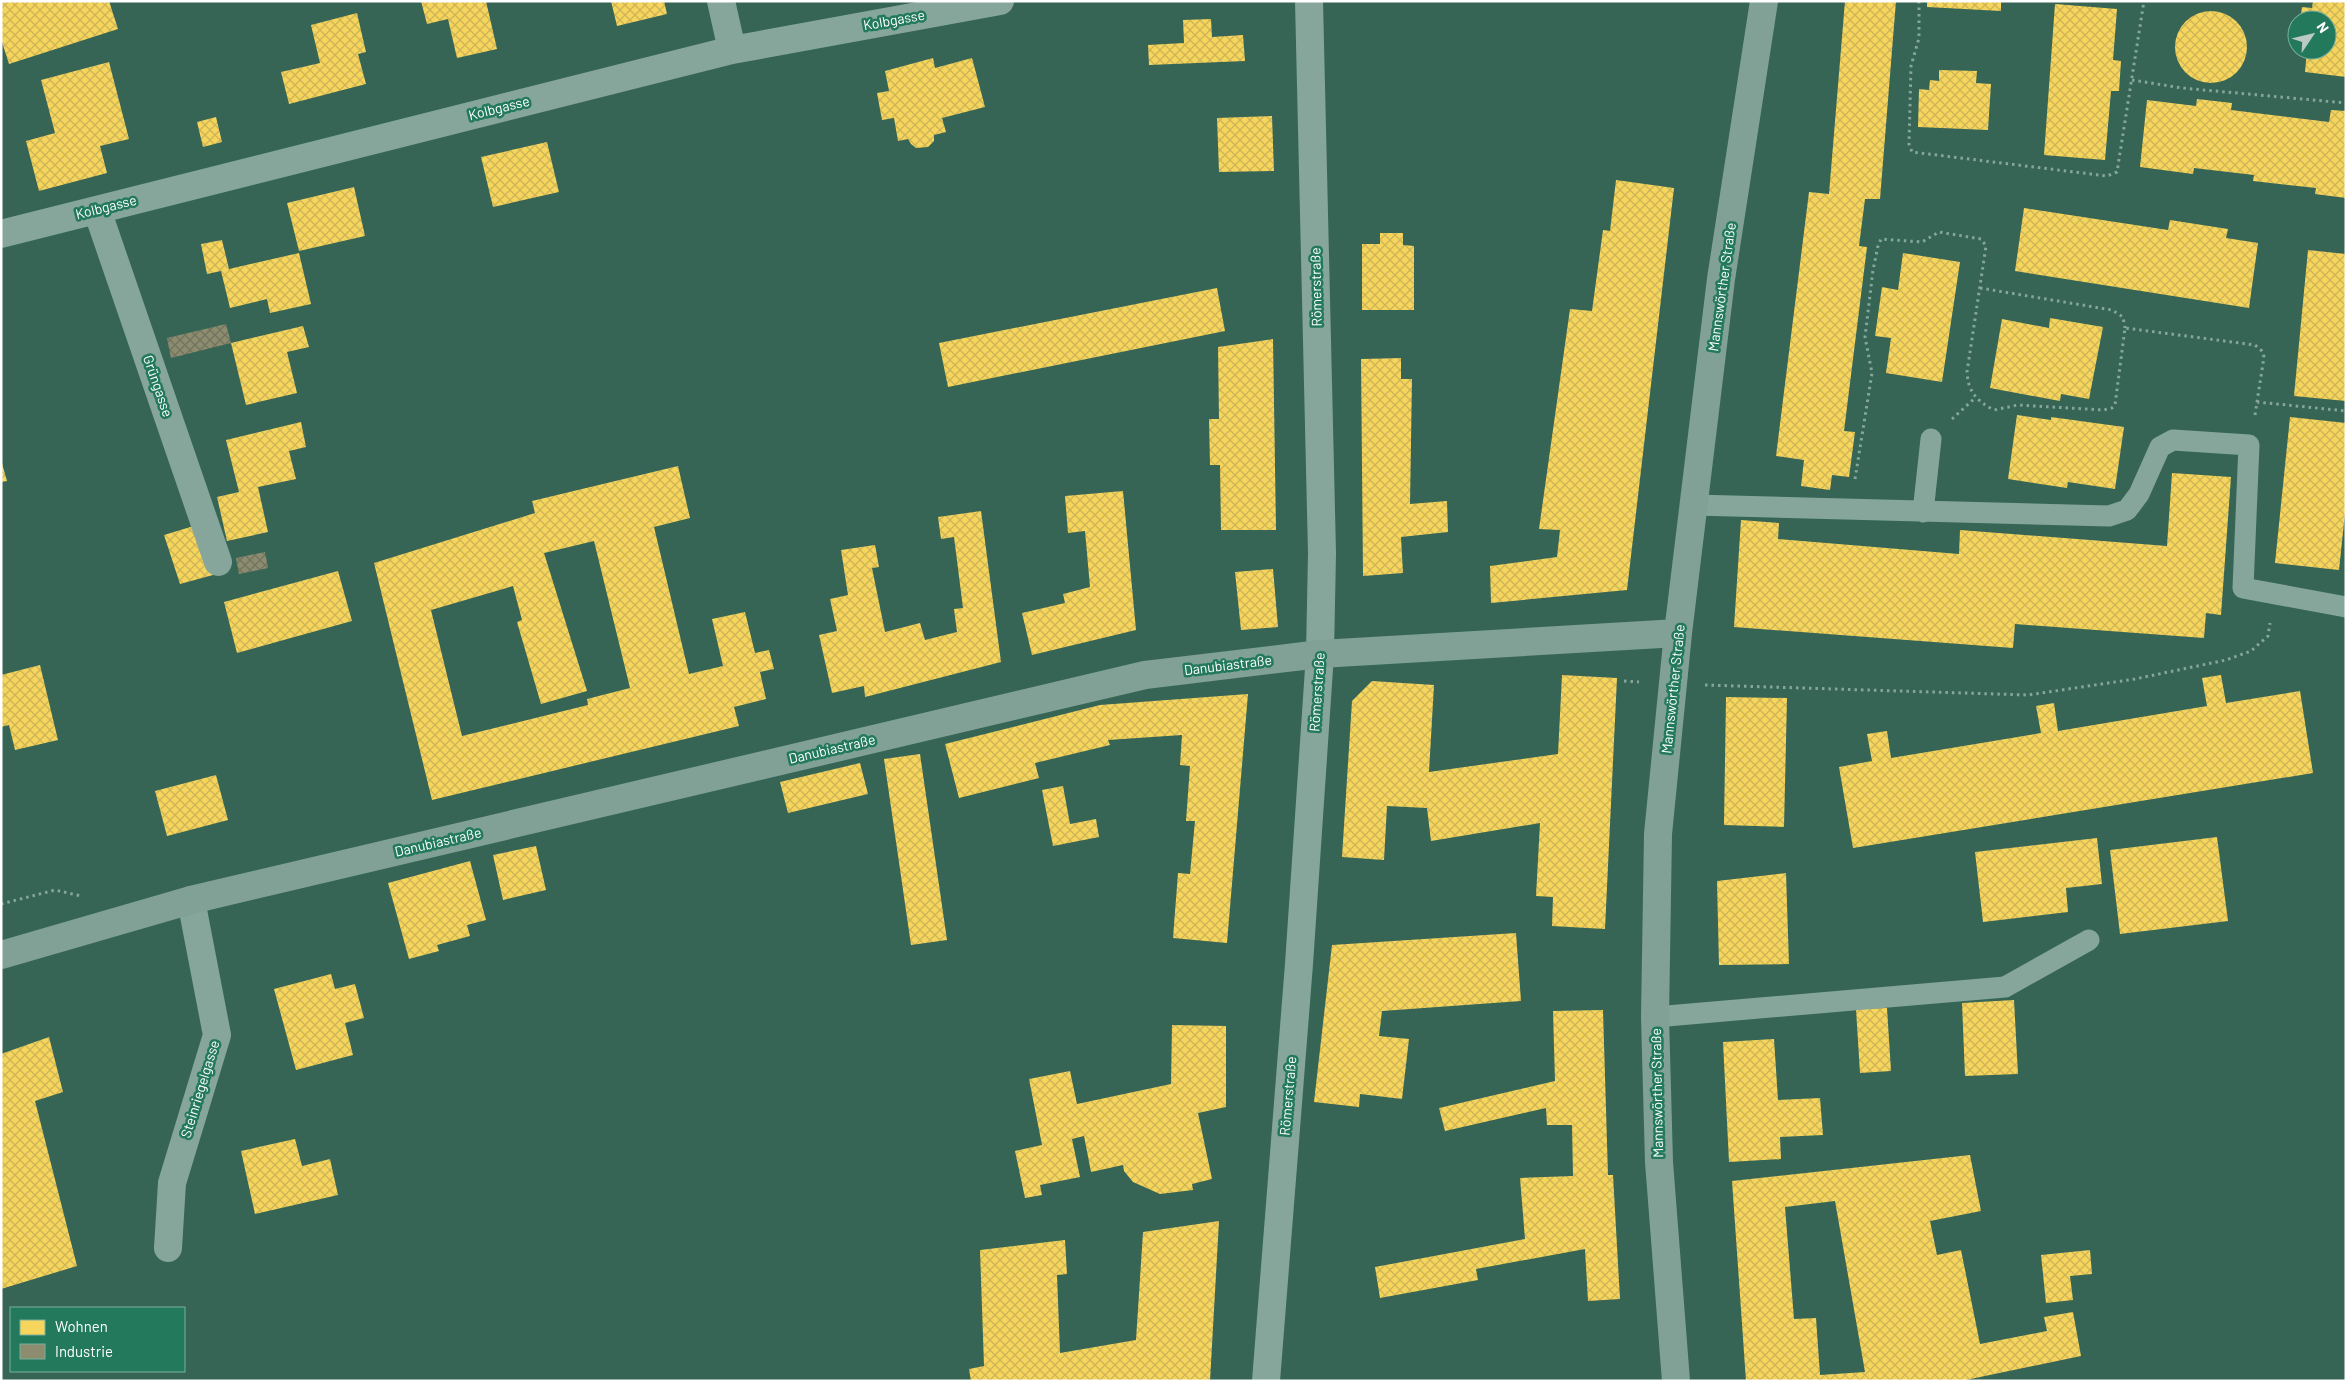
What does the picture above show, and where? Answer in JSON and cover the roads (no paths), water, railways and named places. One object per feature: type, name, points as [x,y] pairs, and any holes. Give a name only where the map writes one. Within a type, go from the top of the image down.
[{"type":"street","points":[[721,1],[732,50]]},
{"type":"street","name":"Kolbgasse","points":[[1,234],[732,50],[1000,1]]},
{"type":"street","name":"Römerstraße","points":[[1266,1381],[1299,964],[1320,654],[1322,553],[1309,1]]},
{"type":"street","name":"Mannswörther Straße","points":[[1676,1381],[1659,1162],[1655,1017],[1658,834],[1678,634],[1721,279],[1764,1]]},
{"type":"street","name":"Grüngasse","points":[[97,210],[218,562]]},
{"type":"street","name":"Danubiastraße","points":[[1,955],[191,900],[1145,675],[1320,654],[1678,634]]},
{"type":"street","name":"Steinriegelgasse","points":[[168,1248],[172,1183],[217,1036],[191,900]]},
{"type":"lane","points":[[1922,512],[1931,439]]},
{"type":"lane","points":[[1694,505],[2109,516],[2127,510],[2139,494],[2160,447],[2173,440],[2249,445],[2243,588],[2346,607]]},
{"type":"lane","points":[[1655,1017],[2005,987],[2089,940]]}]
